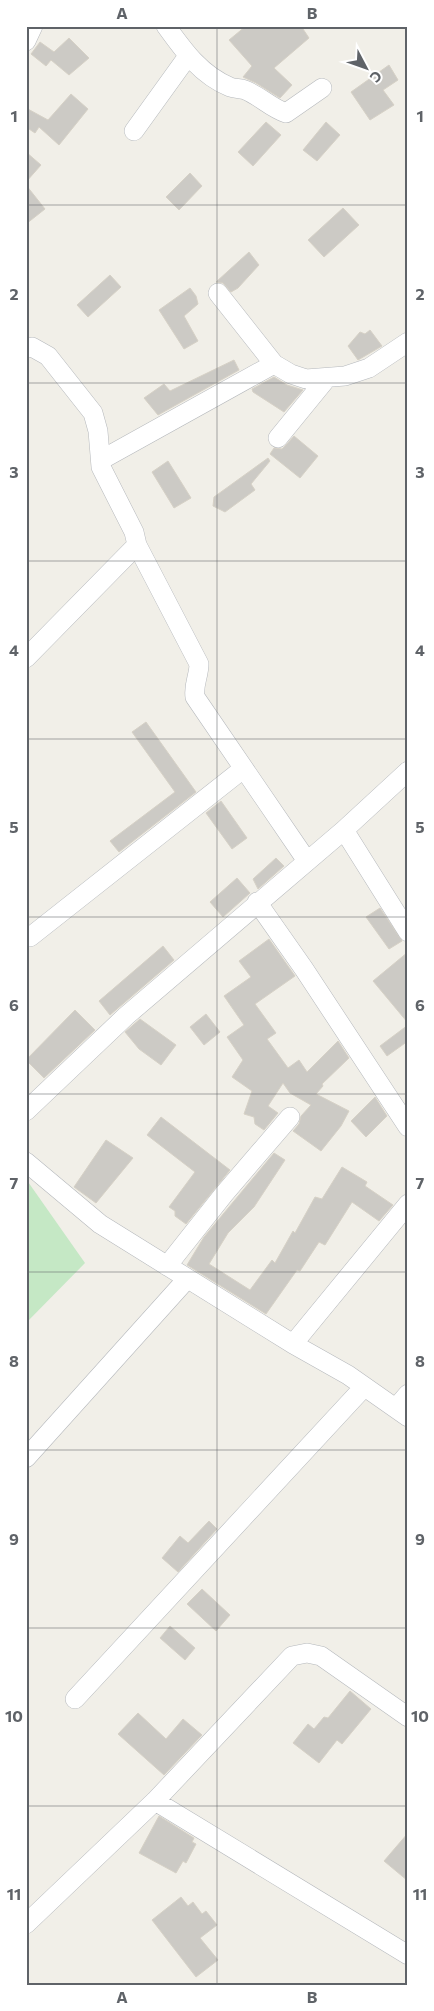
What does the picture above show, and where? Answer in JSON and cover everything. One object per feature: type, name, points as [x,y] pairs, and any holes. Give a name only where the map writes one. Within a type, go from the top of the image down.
[{"type":"street","points":[[26,41],[33,26]]},
{"type":"street","points":[[166,26],[188,56],[206,74],[231,87],[246,90],[276,110],[286,113],[322,88]]},
{"type":"street","points":[[134,132],[188,56]]},
{"type":"street","points":[[218,293],[274,364],[290,374],[306,379],[345,376],[370,368],[408,342]]},
{"type":"street","points":[[26,348],[32,347],[48,356],[93,413],[98,431],[101,467],[134,532],[137,545],[199,664],[199,674],[193,687],[195,697],[307,861]]},
{"type":"street","points":[[101,460],[274,364]]},
{"type":"street","points":[[278,438],[326,378]]},
{"type":"street","points":[[26,658],[137,545]]},
{"type":"street","points":[[30,937],[244,769]]},
{"type":"street","points":[[26,1111],[126,1016],[257,902],[344,830],[408,771]]},
{"type":"street","points":[[344,830],[408,932]]},
{"type":"street","points":[[257,902],[304,969],[408,1127]]},
{"type":"street","points":[[167,1266],[224,1194],[290,1117]]},
{"type":"street","points":[[26,1162],[100,1224],[187,1279],[348,1375],[364,1388],[404,1406]]},
{"type":"street","points":[[294,1344],[408,1204]]},
{"type":"street","points":[[26,1458],[187,1279]]},
{"type":"street","points":[[75,1699],[364,1388]]},
{"type":"street","points":[[26,1924],[155,1801],[292,1656],[307,1653],[321,1656],[408,1717]]},
{"type":"street","points":[[155,1801],[408,1955]]},
{"type":"green space","points":[[26,1179],[85,1263],[26,1323]]},
{"type":"building","points":[[246,26],[301,26],[309,38],[274,68],[292,85],[280,98],[243,77],[252,66],[229,40]]},
{"type":"building","points":[[69,38],[89,58],[69,75],[51,60],[46,66],[31,54],[40,42],[54,52]]},
{"type":"building","points":[[389,65],[398,80],[383,90],[394,105],[370,120],[351,92]]},
{"type":"building","points":[[71,94],[88,109],[59,145],[39,127],[35,133],[26,127],[26,108],[48,120]]},
{"type":"building","points":[[266,122],[281,135],[253,166],[238,152]]},
{"type":"building","points":[[326,122],[340,135],[317,161],[303,150]]},
{"type":"building","points":[[26,152],[41,165],[26,182]]},
{"type":"building","points":[[190,173],[202,186],[179,210],[166,197]]},
{"type":"building","points":[[26,185],[45,209],[26,224]]},
{"type":"building","points":[[343,208],[359,225],[324,257],[308,240]]},
{"type":"building","points":[[249,252],[259,265],[238,288],[231,292],[223,283],[216,282]]},
{"type":"building","points":[[110,275],[121,287],[88,317],[77,305]]},
{"type":"building","points":[[190,288],[196,296],[198,304],[184,316],[198,341],[184,349],[159,310]]},
{"type":"building","points":[[370,330],[382,346],[358,360],[348,346],[360,332],[365,334]]},
{"type":"building","points":[[234,360],[239,370],[158,415],[144,398],[164,384],[170,391]]},
{"type":"building","points":[[274,377],[287,385],[303,390],[284,412],[253,392],[252,389]]},
{"type":"building","points":[[294,436],[318,456],[300,478],[270,454],[274,448],[282,449]]},
{"type":"building","points":[[268,458],[270,461],[251,484],[255,490],[225,512],[213,506],[214,497]]},
{"type":"building","points":[[168,461],[191,498],[174,508],[152,472]]},
{"type":"building","points":[[146,722],[196,792],[119,852],[110,841],[175,792],[132,732]]},
{"type":"building","points":[[221,801],[247,838],[232,849],[206,813]]},
{"type":"building","points":[[276,858],[284,866],[258,889],[253,879]]},
{"type":"building","points":[[237,878],[250,893],[223,917],[210,902]]},
{"type":"building","points":[[380,908],[402,941],[389,949],[366,917]]},
{"type":"building","points":[[269,939],[295,976],[255,1004],[276,1033],[267,1039],[288,1068],[299,1060],[307,1072],[338,1041],[349,1058],[322,1084],[323,1086],[316,1094],[349,1111],[341,1126],[321,1151],[293,1131],[299,1124],[301,1116],[311,1105],[290,1093],[283,1083],[268,1106],[278,1113],[264,1130],[255,1124],[254,1117],[244,1114],[252,1091],[232,1077],[243,1060],[227,1037],[244,1025],[224,996],[251,977],[239,961]]},
{"type":"building","points":[[163,946],[174,960],[110,1015],[99,1001]]},
{"type":"building","points":[[408,952],[408,1023],[373,981]]},
{"type":"building","points":[[75,1010],[95,1030],[44,1078],[26,1060]]},
{"type":"building","points":[[206,1014],[220,1032],[204,1045],[190,1027]]},
{"type":"building","points":[[140,1019],[176,1045],[161,1065],[139,1049],[125,1032]]},
{"type":"building","points":[[408,1025],[408,1041],[387,1056],[380,1046]]},
{"type":"building","points":[[375,1097],[387,1116],[366,1137],[351,1121]]},
{"type":"building","points":[[161,1117],[230,1170],[186,1224],[175,1216],[175,1211],[169,1207],[195,1172],[147,1135]]},
{"type":"building","points":[[106,1140],[133,1158],[96,1203],[74,1187]]},
{"type":"building","points":[[274,1153],[285,1160],[254,1207],[228,1233],[209,1264],[250,1290],[272,1260],[275,1263],[293,1231],[295,1233],[315,1197],[322,1199],[342,1167],[367,1182],[365,1186],[393,1205],[379,1221],[352,1202],[325,1245],[319,1242],[300,1271],[297,1270],[266,1314],[187,1265],[204,1237]]},
{"type":"building","points":[[209,1521],[217,1529],[178,1572],[162,1558],[180,1536],[188,1543]]},
{"type":"building","points":[[202,1589],[230,1615],[216,1631],[187,1604]]},
{"type":"building","points":[[170,1626],[195,1648],[185,1660],[160,1638]]},
{"type":"building","points":[[350,1691],[371,1709],[342,1744],[337,1740],[319,1763],[293,1743],[308,1724],[314,1729],[324,1717],[328,1718]]},
{"type":"building","points":[[138,1713],[166,1739],[183,1719],[202,1735],[164,1775],[118,1734]]},
{"type":"building","points":[[159,1816],[194,1838],[192,1842],[196,1844],[186,1863],[183,1861],[176,1873],[139,1853]]},
{"type":"building","points":[[408,1833],[408,1881],[384,1861]]},
{"type":"building","points":[[181,1897],[188,1906],[193,1902],[202,1914],[206,1911],[217,1925],[200,1938],[218,1960],[196,1977],[152,1920]]}]
